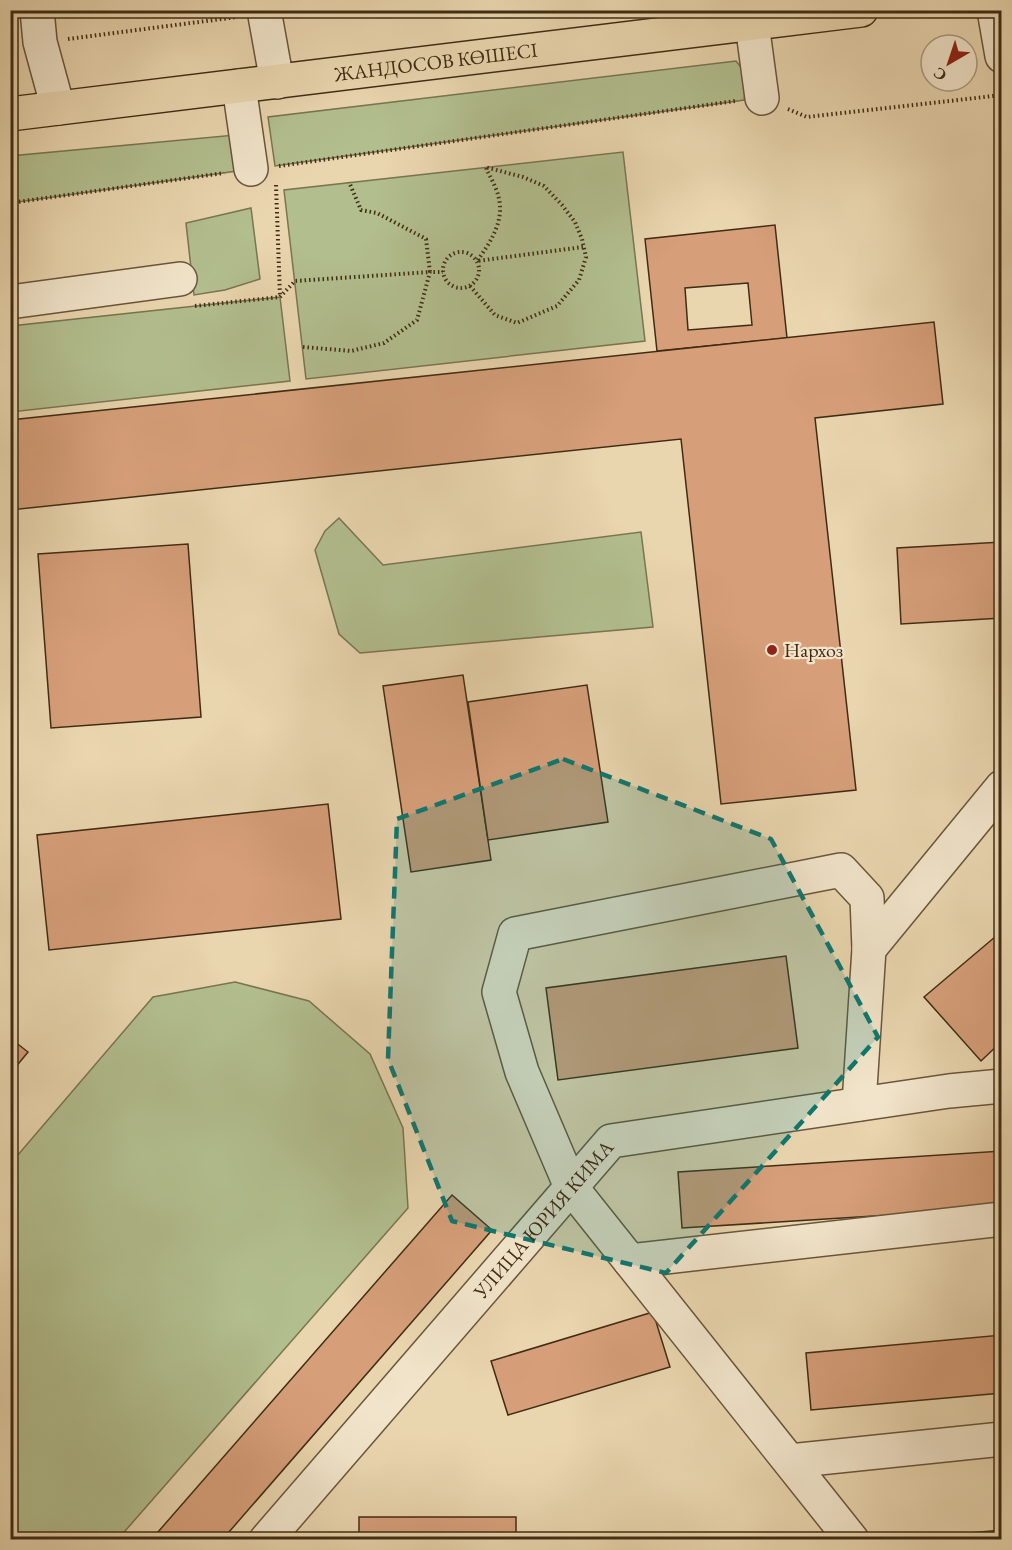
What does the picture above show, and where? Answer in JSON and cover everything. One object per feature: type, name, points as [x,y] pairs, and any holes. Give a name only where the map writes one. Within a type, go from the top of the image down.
[{"type":"main road","name":"ЖАНДОСОВ КӨШЕСІ","points":[[10,114],[861,10]]},
{"type":"street","points":[[994,10],[1002,56]]},
{"type":"street","points":[[264,12],[277,82]]},
{"type":"street","points":[[752,24],[762,98]]},
{"type":"street","points":[[39,26],[58,108]]},
{"type":"street","points":[[239,86],[263,168]]},
{"type":"street","points":[[10,302],[180,279]]},
{"type":"street","points":[[870,949],[1002,788]]},
{"type":"street","points":[[852,1539],[571,1187],[522,1072],[499,992],[515,934],[841,870],[867,898],[870,949],[859,1104]]},
{"type":"street","name":"УЛИЦА ЮРИЯ КИМА","points":[[266,1539],[611,1141],[949,1091],[1002,1086]]},
{"type":"street","points":[[630,1261],[1002,1219]]},
{"type":"street","points":[[790,1461],[1002,1438]]},
{"type":"path","points":[[39,26],[264,12]]},
{"type":"path","points":[[10,203],[762,98],[807,117],[1002,94]]},
{"type":"path","points":[[470,286],[495,315],[517,323],[557,306],[579,280],[586,257],[582,239],[574,222],[544,186],[523,177],[485,167],[499,198],[500,217],[492,238],[477,261]]},
{"type":"path","points":[[263,168],[280,297]]},
{"type":"path","points":[[303,346],[351,351],[384,343],[417,320],[430,272],[426,239],[377,213],[361,210],[349,182]]},
{"type":"path","points":[[477,261],[584,247]]},
{"type":"path","points":[[456,253],[468,253],[477,261],[479,272],[474,283],[464,288],[453,286],[445,278],[443,272],[446,260],[456,253]]},
{"type":"path","points":[[295,281],[443,272]]},
{"type":"highlighted area","points":[[563,759],[771,839],[878,1037],[666,1273],[452,1221],[388,1059],[397,819]]},
{"type":"green space","points":[[736,61],[748,76],[744,100],[275,166],[268,117]]},
{"type":"green space","points":[[246,134],[251,169],[11,203],[10,156]]},
{"type":"green space","points":[[623,152],[645,341],[306,379],[284,190]]},
{"type":"green space","points":[[251,208],[260,279],[225,290],[194,295],[186,223]]},
{"type":"green space","points":[[280,297],[290,381],[11,412],[11,326]]},
{"type":"green space","points":[[339,518],[383,565],[641,532],[653,627],[360,653],[339,634],[315,550],[325,531]]},
{"type":"green space","points":[[235,982],[309,1001],[370,1054],[403,1128],[408,1208],[118,1539],[11,1539],[11,1163],[153,997]]},
{"type":"building","points":[[775,225],[787,338],[657,351],[645,239]],"holes":[[[748,283],[752,325],[688,330],[685,288]]]},
{"type":"building","name":"Нархоз","points":[[934,322],[943,404],[815,418],[856,790],[721,804],[681,439],[10,510],[10,420]]},
{"type":"building","points":[[1002,542],[1002,618],[901,624],[897,548]]},
{"type":"building","points":[[188,544],[201,717],[51,728],[38,554]]},
{"type":"building","points":[[463,675],[491,860],[411,872],[383,686]]},
{"type":"building","points":[[587,685],[608,822],[488,840],[468,702]]},
{"type":"building","points":[[328,804],[341,919],[49,950],[37,835]]},
{"type":"building","points":[[1002,931],[1002,1041],[981,1061],[924,997]]},
{"type":"building","points":[[786,956],[798,1048],[558,1080],[546,988]]},
{"type":"building","points":[[10,1038],[28,1052],[10,1074]]},
{"type":"building","points":[[1002,1151],[1002,1208],[682,1228],[678,1172]]},
{"type":"building","points":[[452,1195],[492,1230],[222,1540],[151,1540]]},
{"type":"building","points":[[653,1312],[670,1367],[508,1415],[491,1361]]},
{"type":"building","points":[[1002,1335],[1002,1393],[811,1410],[806,1353]]},
{"type":"building","points":[[359,1517],[516,1517],[516,1540],[359,1540]]},
{"type":"building","points":[[1002,1530],[1002,1540],[925,1540],[924,1537]]},
{"type":"place","name":"Нархоз","points":[[772,650]]}]
